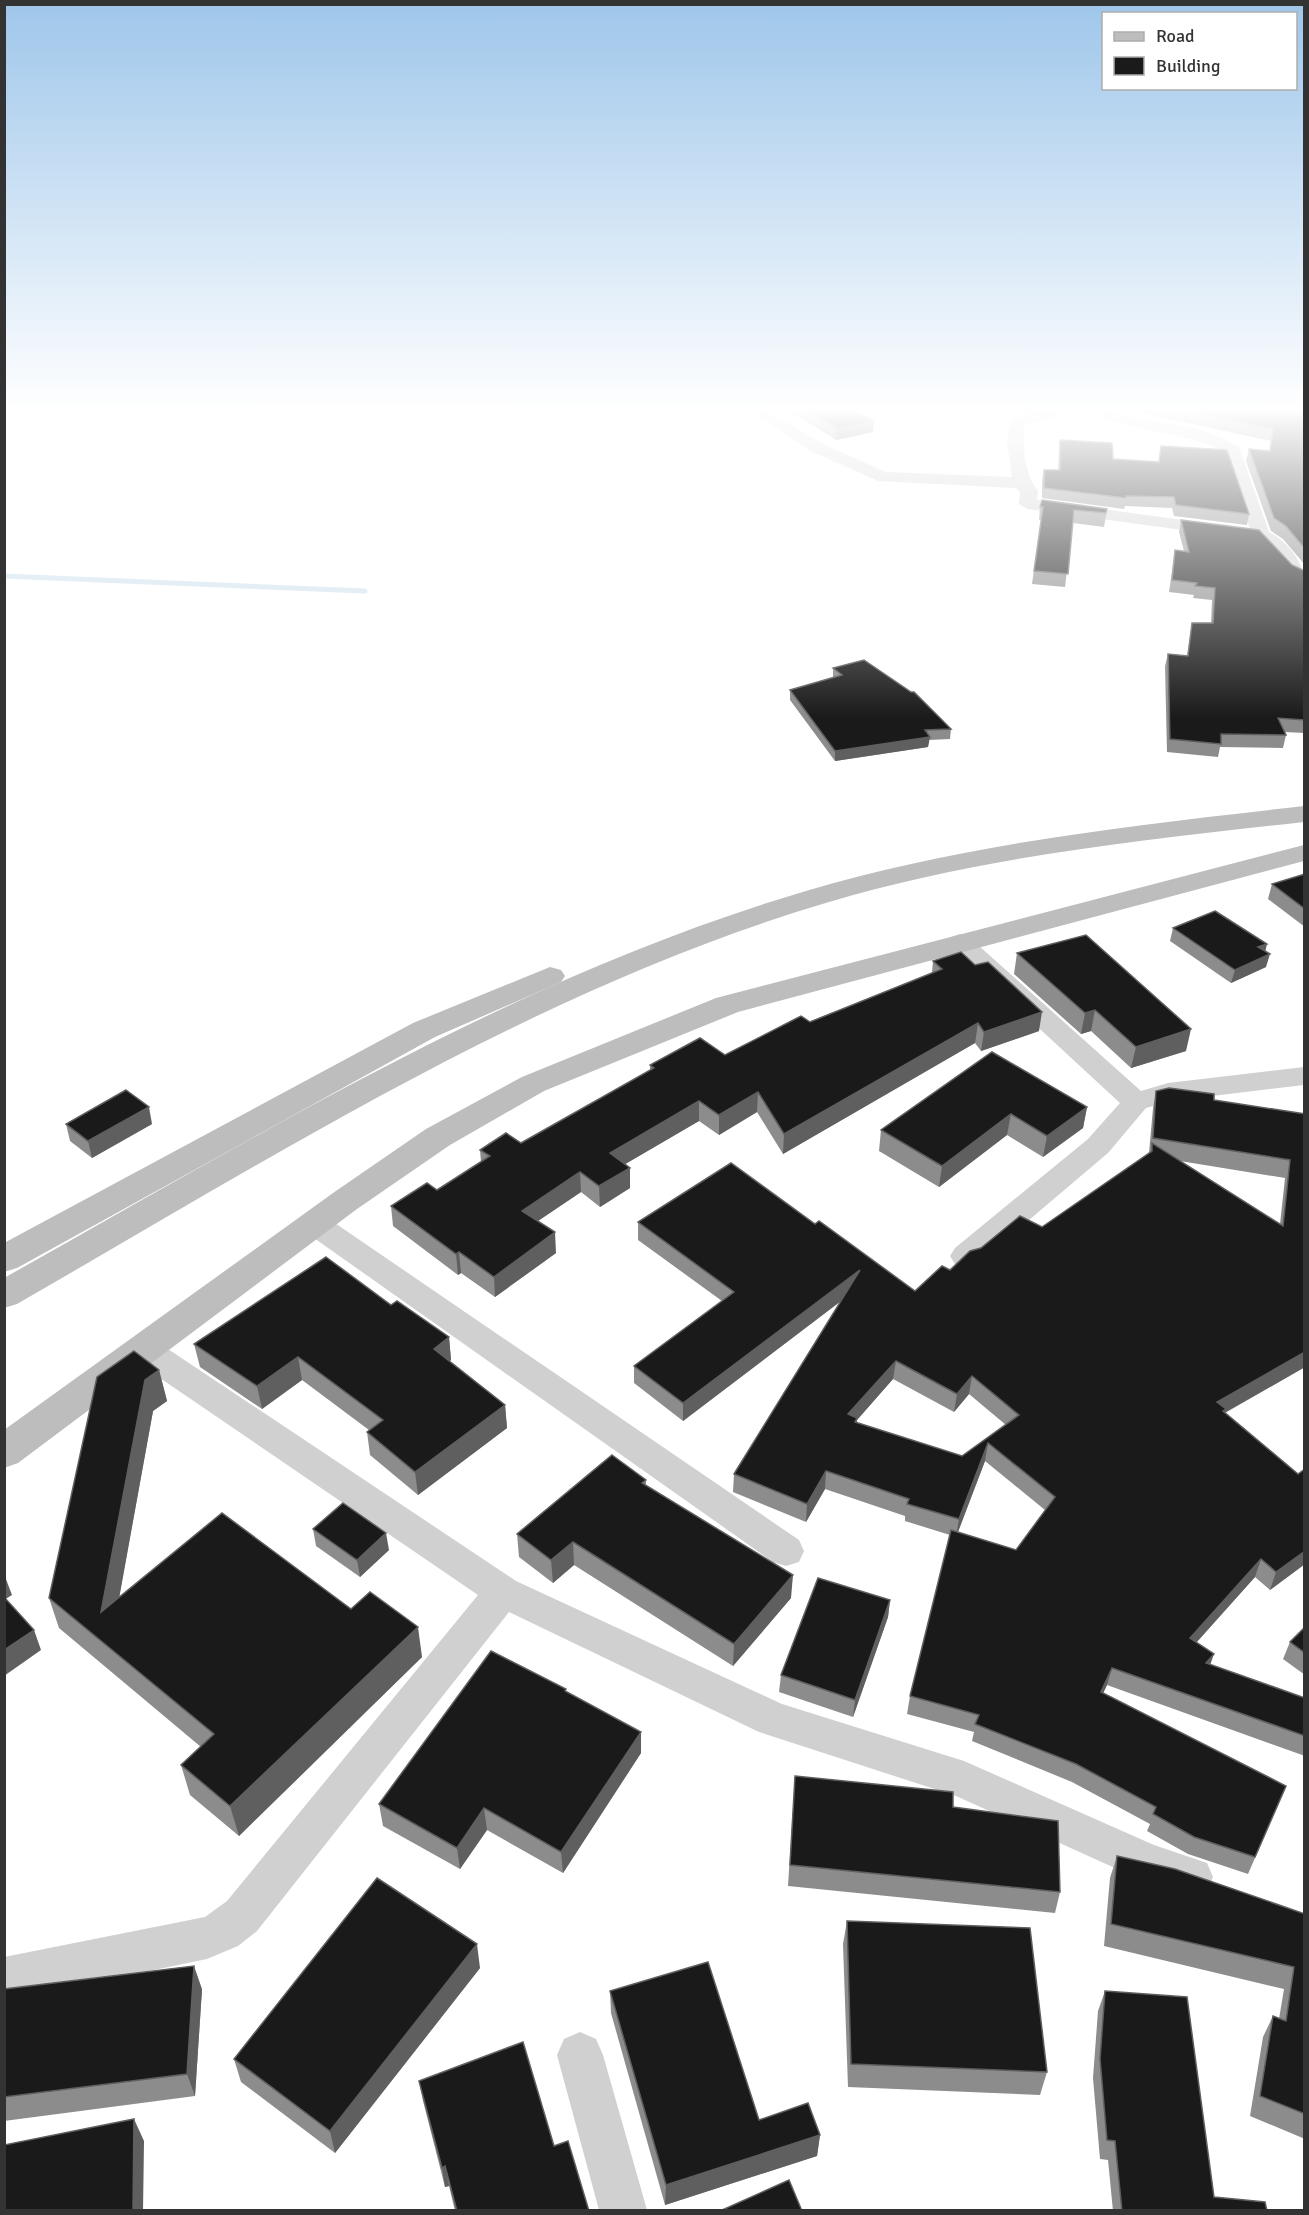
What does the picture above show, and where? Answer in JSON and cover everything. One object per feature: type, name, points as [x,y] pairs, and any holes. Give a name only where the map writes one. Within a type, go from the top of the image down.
[{"type":"main road","points":[[4,1259],[424,1030],[665,930],[837,872],[934,850],[1094,823],[1305,799]]},
{"type":"main road","points":[[4,1295],[402,1072],[551,998],[653,954],[829,892],[924,869],[1001,854],[1118,836],[1305,814]]},
{"type":"main road","points":[[4,1452],[315,1224],[438,1137],[533,1084],[727,1005],[1305,853]]},
{"type":"street","points":[[1083,511],[1261,535],[1274,540],[1291,565],[1305,576]]},
{"type":"street","points":[[1253,511],[1261,535]]},
{"type":"street","points":[[960,942],[1136,1102]]},
{"type":"street","points":[[966,1256],[1098,1146],[1136,1102],[1168,1092],[1305,1076]]},
{"type":"street","points":[[315,1224],[786,1551]]},
{"type":"street","points":[[144,1350],[503,1592],[773,1719],[964,1780],[1148,1863],[1226,1889]]},
{"type":"street","points":[[4,1979],[207,1938],[223,1931],[242,1916],[503,1592]]},
{"type":"street","points":[[580,2055],[623,2211]]},
{"type":"building","points":[[1042,511],[1074,511],[1068,574],[1034,571]]},
{"type":"building","points":[[1228,511],[1248,511],[1249,514]]},
{"type":"building","points":[[1272,511],[1305,511],[1305,549],[1286,526],[1274,518]]},
{"type":"building","points":[[1181,520],[1259,530],[1292,565],[1305,571],[1305,720],[1278,718],[1286,735],[1221,734],[1221,744],[1170,739],[1168,654],[1188,656],[1192,623],[1213,623],[1215,588],[1172,580],[1175,550],[1189,552]]},
{"type":"building","points":[[864,660],[914,692],[951,729],[925,730],[930,737],[835,751],[790,690],[842,675],[833,668]]},
{"type":"building","points":[[1305,874],[1305,909],[1272,884]]},
{"type":"building","points":[[1215,911],[1267,944],[1258,947],[1270,954],[1235,970],[1173,928]]},
{"type":"building","points":[[1086,935],[1191,1029],[1136,1047],[1095,1010],[1085,1013],[1017,953]]},
{"type":"building","points":[[961,952],[975,965],[988,962],[1042,1012],[984,1032],[978,1023],[784,1134],[758,1092],[719,1115],[699,1101],[610,1153],[630,1168],[599,1186],[580,1172],[522,1211],[555,1232],[494,1277],[459,1252],[456,1254],[391,1206],[427,1183],[437,1190],[490,1156],[480,1150],[506,1133],[521,1143],[654,1068],[650,1065],[700,1038],[725,1055],[801,1016],[810,1022],[942,969],[933,961]]},
{"type":"building","points":[[992,1052],[1087,1107],[1047,1136],[1011,1114],[942,1166],[881,1130]]},
{"type":"building","points":[[1169,1088],[1214,1094],[1214,1100],[1305,1114],[1305,1352],[1217,1402],[1226,1409],[1223,1411],[1298,1474],[1305,1469],[1305,1551],[1276,1572],[1261,1559],[1190,1638],[1214,1654],[1206,1663],[1305,1698],[1305,1736],[1112,1668],[1101,1692],[1286,1786],[1255,1857],[1194,1837],[1153,1814],[1156,1807],[1076,1764],[975,1724],[979,1715],[910,1696],[951,1530],[1016,1550],[1055,1497],[988,1443],[959,1519],[907,1504],[909,1499],[826,1471],[807,1504],[734,1474],[860,1270],[683,1403],[634,1366],[734,1292],[638,1222],[731,1163],[815,1224],[819,1221],[915,1291],[942,1266],[950,1270],[970,1251],[981,1248],[1020,1216],[1042,1227],[1152,1151],[1152,1143],[1283,1226],[1290,1160],[1153,1138],[1156,1091]],"holes":[[[896,1361],[957,1394],[972,1376],[1019,1415],[962,1456],[855,1422],[857,1418],[848,1414]]]},
{"type":"building","points":[[126,1090],[149,1107],[88,1141],[66,1124]]},
{"type":"building","points":[[326,1257],[391,1305],[397,1301],[449,1337],[434,1349],[505,1405],[415,1472],[367,1432],[383,1420],[298,1357],[257,1386],[194,1344]]},
{"type":"building","points":[[134,1351],[159,1370],[145,1380],[101,1612],[222,1513],[351,1609],[370,1592],[418,1627],[230,1806],[181,1765],[214,1734],[49,1598],[97,1377]]},
{"type":"building","points":[[612,1455],[646,1480],[642,1483],[793,1575],[734,1644],[573,1542],[551,1560],[517,1534]]},
{"type":"building","points":[[343,1503],[386,1533],[357,1560],[313,1529]]},
{"type":"building","points":[[818,1578],[890,1600],[855,1700],[781,1675]]},
{"type":"building","points":[[4,1597],[34,1630],[4,1650]]},
{"type":"building","points":[[1305,1627],[1305,1653],[1290,1642]]},
{"type":"building","points":[[491,1651],[566,1689],[565,1691],[641,1732],[561,1852],[484,1808],[457,1848],[379,1804]]},
{"type":"building","points":[[795,1776],[953,1792],[953,1807],[1058,1821],[1060,1892],[790,1865]]},
{"type":"building","points":[[1117,1856],[1175,1869],[1305,1914],[1305,2114],[1260,2096],[1273,2016],[1286,2021],[1294,1967],[1111,1924]]},
{"type":"building","points":[[377,1878],[477,1944],[330,2131],[234,2059]]},
{"type":"building","points":[[847,1921],[1030,1928],[1047,2072],[851,2064]]},
{"type":"building","points":[[708,1962],[759,2120],[808,2103],[820,2135],[666,2185],[610,1991]]},
{"type":"building","points":[[194,1966],[187,2074],[4,2097],[4,1989]]},
{"type":"building","points":[[1105,1991],[1187,1997],[1214,2197],[1265,2202],[1267,2211],[1122,2211],[1115,2141],[1107,2140],[1100,2059]]},
{"type":"building","points":[[523,2042],[554,2146],[568,2141],[589,2211],[457,2211],[445,2166],[442,2168],[419,2081]]},
{"type":"building","points":[[134,2119],[133,2211],[4,2211],[4,2145]]},
{"type":"building","points":[[789,2180],[802,2211],[720,2211]]},
{"type":"waterway","points":[[4,576],[365,591]]}]
